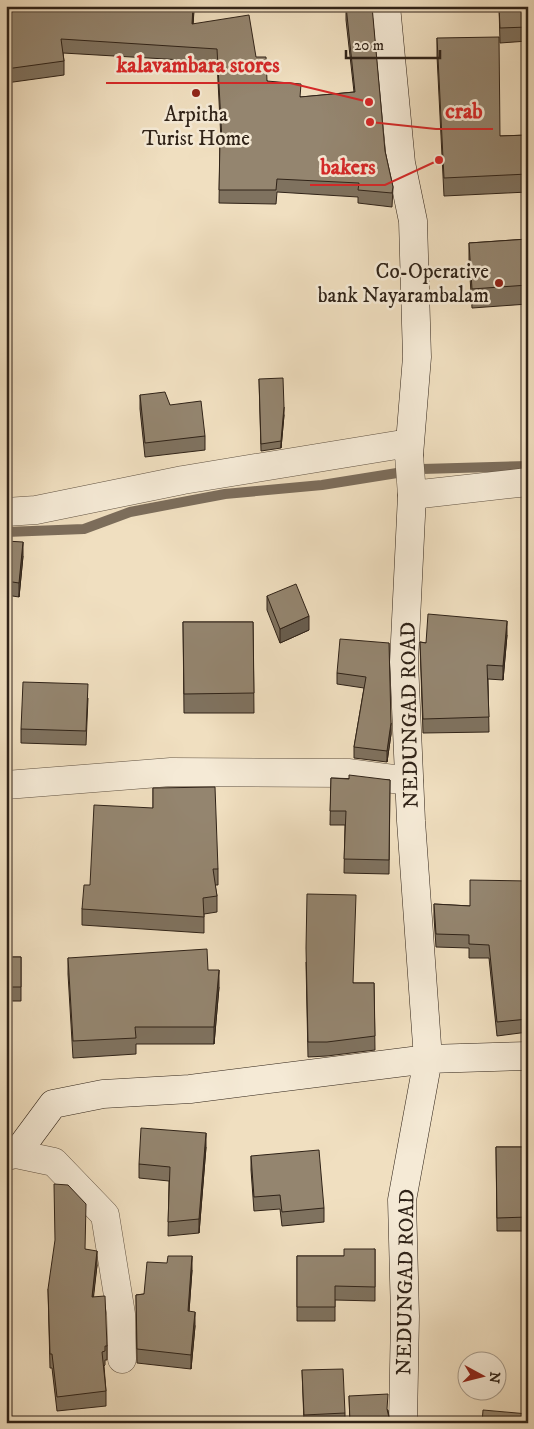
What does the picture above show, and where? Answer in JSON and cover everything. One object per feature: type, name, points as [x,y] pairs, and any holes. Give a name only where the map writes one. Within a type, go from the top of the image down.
[{"type":"street","name":"NEDUNGAD ROAD","points":[[386,6],[401,163],[412,221],[417,357],[409,449],[412,495],[404,662],[409,781],[428,1060],[402,1200],[405,1316],[403,1423]]},
{"type":"street","points":[[6,512],[36,510],[182,480],[409,449]]},
{"type":"street","points":[[412,495],[528,482]]},
{"type":"street","points":[[6,785],[171,772],[348,773],[409,781]]},
{"type":"street","points":[[122,1359],[121,1314],[105,1215],[54,1162],[11,1155],[52,1104],[103,1094],[190,1089],[428,1060],[528,1056]]},
{"type":"building","points":[[50,6],[193,6],[192,24],[249,15],[256,57],[266,57],[267,81],[301,84],[300,97],[355,92],[346,6],[372,6],[385,151],[393,187],[392,193],[358,190],[359,183],[277,179],[276,190],[219,190],[220,140],[222,140],[217,49],[61,39],[64,61],[6,69],[6,12]]},
{"type":"building","points":[[499,6],[528,6],[528,27],[500,28]]},
{"type":"building","points":[[499,37],[500,136],[528,135],[528,174],[444,178],[437,38]]},
{"type":"building","points":[[528,239],[528,285],[472,289],[469,243]]},
{"type":"building","points":[[283,378],[284,407],[281,441],[261,444],[259,379]]},
{"type":"building","points":[[165,392],[170,405],[201,401],[205,436],[145,443],[140,395]]},
{"type":"building","points":[[6,541],[23,542],[19,583],[6,581]]},
{"type":"building","points":[[296,584],[309,616],[280,629],[267,596]]},
{"type":"building","points":[[428,614],[507,621],[503,666],[487,665],[489,717],[423,719],[420,642],[426,643]]},
{"type":"building","points":[[183,622],[253,622],[254,693],[184,694]]},
{"type":"building","points":[[340,639],[389,643],[391,723],[387,751],[354,747],[366,677],[337,673]]},
{"type":"building","points":[[23,682],[88,684],[86,731],[21,729]]},
{"type":"building","points":[[349,775],[390,780],[389,860],[344,859],[346,811],[330,811],[331,778],[349,779]]},
{"type":"building","points":[[215,787],[218,869],[213,869],[217,896],[203,898],[204,917],[82,909],[84,885],[90,885],[94,805],[153,808],[153,788]]},
{"type":"building","points":[[470,880],[528,881],[528,1019],[497,1022],[489,945],[469,944],[469,935],[436,934],[434,904],[470,906]]},
{"type":"building","points":[[307,894],[356,895],[353,983],[374,983],[375,1036],[327,1042],[308,1042]]},
{"type":"building","points":[[207,949],[208,970],[219,970],[214,1027],[135,1027],[136,1038],[73,1041],[68,958]]},
{"type":"building","points":[[6,957],[21,957],[21,987],[6,987]]},
{"type":"building","points":[[141,1128],[206,1133],[199,1219],[168,1222],[170,1167],[139,1164]]},
{"type":"building","points":[[496,1147],[528,1147],[528,1217],[497,1218]]},
{"type":"building","points":[[319,1150],[324,1208],[282,1212],[280,1195],[254,1197],[251,1156]]},
{"type":"building","points":[[54,1184],[68,1185],[86,1204],[85,1249],[97,1251],[92,1297],[105,1296],[107,1346],[105,1346],[105,1351],[102,1352],[106,1391],[57,1397],[52,1354],[50,1354],[48,1289],[55,1240]]},
{"type":"building","points":[[344,1249],[375,1249],[375,1287],[335,1286],[335,1307],[297,1307],[297,1256],[344,1256]]},
{"type":"building","points":[[168,1256],[192,1256],[188,1311],[195,1312],[191,1355],[137,1349],[136,1295],[144,1294],[147,1262],[167,1263]]},
{"type":"building","points":[[343,1369],[345,1413],[304,1415],[302,1370]]},
{"type":"building","points":[[388,1394],[387,1409],[390,1422],[350,1423],[349,1396]]},
{"type":"building","points":[[483,1410],[528,1414],[528,1423],[482,1423]]},
{"type":"waterway","points":[[6,532],[84,529],[130,512],[225,494],[322,485],[422,469],[528,466]]},
{"type":"place","name":"Arpitha Turist Home","points":[[196,93]]},
{"type":"place","name":"kalavambara stores","points":[[369,102]]},
{"type":"place","name":"crab","points":[[370,122]]},
{"type":"place","name":"bakers","points":[[439,160]]},
{"type":"place","name":"Co-Operative bank Nayarambalam","points":[[499,283]]}]
